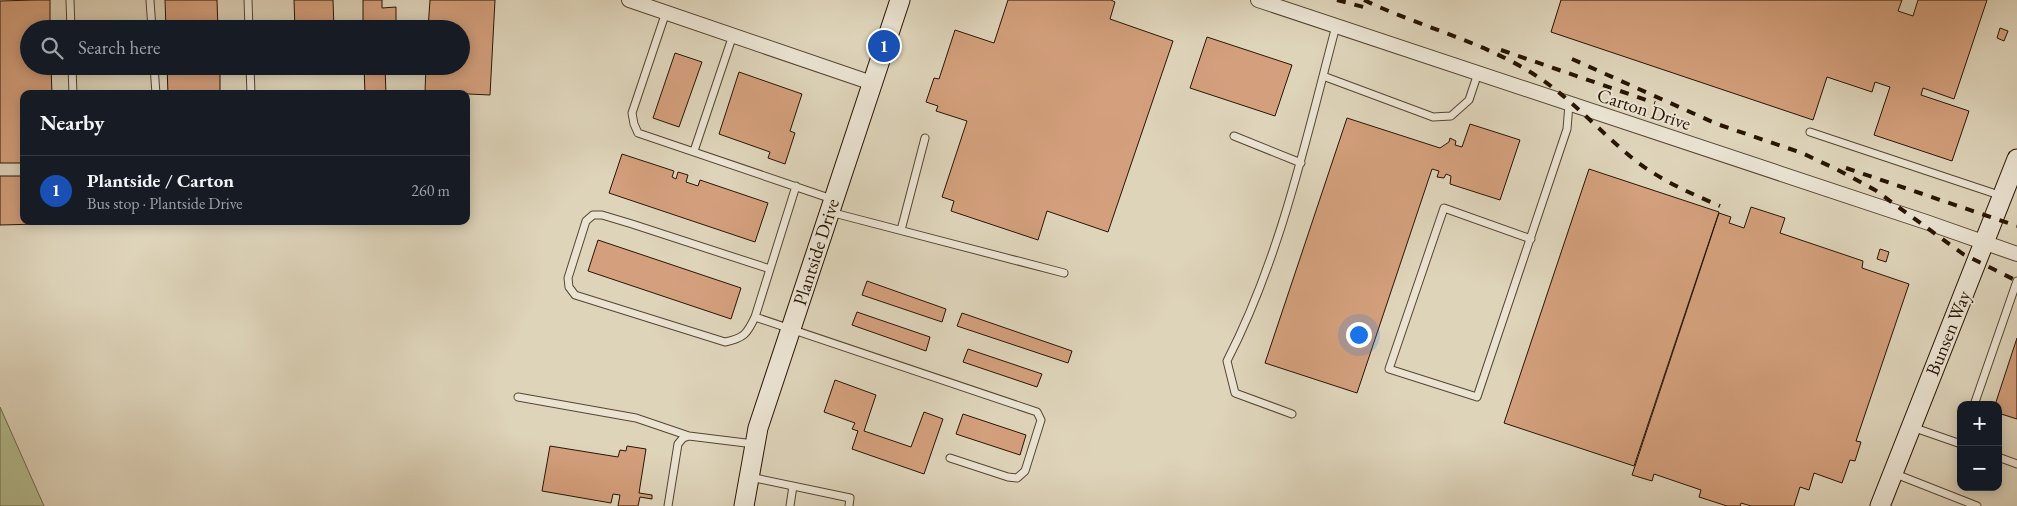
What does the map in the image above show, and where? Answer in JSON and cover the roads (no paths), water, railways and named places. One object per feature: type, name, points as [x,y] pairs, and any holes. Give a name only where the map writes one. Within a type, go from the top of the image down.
[{"type":"street","points":[[629,0],[660,7],[733,35],[872,83]]},
{"type":"street","name":"Plantside Drive","points":[[744,506],[758,428],[900,0]]},
{"type":"street","name":"Carton Drive","points":[[1258,0],[2017,254]]},
{"type":"street","name":"Bunsen Way","points":[[1880,506],[2017,159]]},
{"type":"lane","points":[[70,0],[70,20]]},
{"type":"lane","points":[[150,0],[151,20]]},
{"type":"lane","points":[[248,0],[248,20]]},
{"type":"lane","points":[[660,7],[632,113],[638,133],[796,186],[832,205],[901,230],[1064,273]]},
{"type":"lane","points":[[1292,414],[1235,393],[1227,361],[1248,322],[1293,190],[1336,26]]},
{"type":"lane","points":[[694,152],[733,35]]},
{"type":"lane","points":[[1323,76],[1433,117],[1451,116],[1469,100],[1478,73]]},
{"type":"lane","points":[[72,75],[73,90]]},
{"type":"lane","points":[[155,75],[156,90]]},
{"type":"lane","points":[[250,75],[250,90]]},
{"type":"lane","points":[[1531,240],[1444,208],[1389,369],[1477,397],[1531,240],[1567,129],[1569,104]]},
{"type":"lane","points":[[1810,132],[2002,197]]},
{"type":"lane","points":[[1234,136],[1300,163]]},
{"type":"lane","points":[[901,230],[925,138]]},
{"type":"lane","points":[[770,269],[632,224],[602,215],[593,215],[586,221],[568,278],[569,287],[575,294],[726,342],[739,339],[748,331],[755,317],[796,186]]},
{"type":"lane","points":[[1975,401],[2017,281]]},
{"type":"lane","points":[[755,317],[1037,412],[1041,420],[1025,471],[1017,478],[1008,477],[950,458]]},
{"type":"lane","points":[[518,397],[636,418],[689,436],[755,444]]},
{"type":"lane","points":[[1911,427],[1957,443]]},
{"type":"lane","points":[[668,506],[678,444],[683,438],[689,436]]},
{"type":"lane","points":[[2002,458],[2017,464]]},
{"type":"lane","points":[[1893,473],[1977,506]]},
{"type":"lane","points":[[748,477],[850,498],[849,506]]},
{"type":"lane","points":[[790,506],[793,486]]},
{"type":"railway","points":[[1337,0],[1371,9]]},
{"type":"railway","points":[[1364,0],[1477,45],[1520,66],[1554,88],[1636,161],[1676,186],[1720,206]]},
{"type":"railway","points":[[1501,50],[1655,103]]},
{"type":"railway","points":[[1572,59],[1717,124],[1802,153],[1838,170],[1875,190],[1963,254],[2017,281]]},
{"type":"railway","points":[[1846,168],[2017,226]]},
{"type":"place","name":"Plantside / Carton","points":[[884,46]]}]
